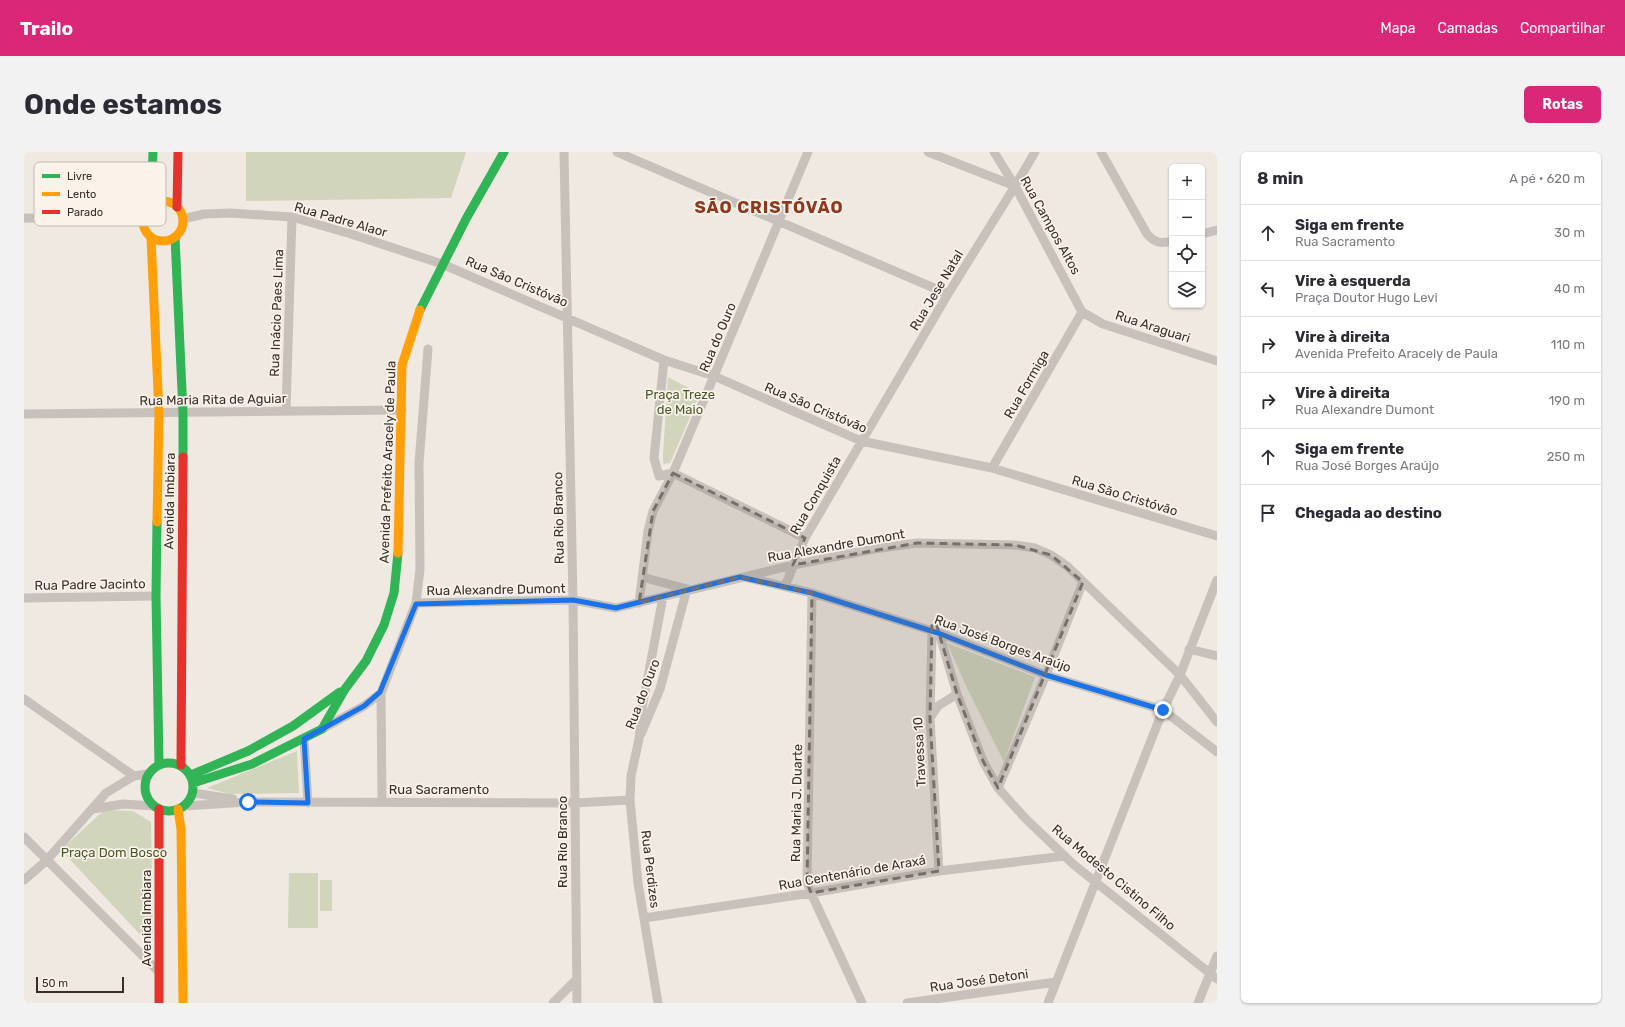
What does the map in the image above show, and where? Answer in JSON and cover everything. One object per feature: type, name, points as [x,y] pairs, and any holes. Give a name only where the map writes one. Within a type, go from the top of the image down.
[{"type":"main road","points":[[153,152],[153,162]]},
{"type":"main road","points":[[144,226],[151,238],[163,242],[175,237],[180,232],[183,219],[177,206],[178,152]]},
{"type":"main road","name":"Avenida Prefeito Aracely de Paula","points":[[322,729],[345,689],[366,660],[384,626],[394,593],[398,552],[402,365],[411,334],[422,306],[442,264],[504,152]]},
{"type":"main road","points":[[166,202],[177,206]]},
{"type":"main road","name":"Avenida Imbiara","points":[[175,237],[183,413],[181,765]]},
{"type":"main road","name":"Avenida Imbiara","points":[[151,238],[159,413],[156,596],[159,765]]},
{"type":"main road","name":"Avenida Prefeito Aracely de Paula","points":[[192,779],[248,751],[293,726],[345,689]]},
{"type":"main road","points":[[192,779],[252,764],[322,729]]},
{"type":"main road","points":[[248,751],[252,764]]},
{"type":"main road","points":[[170,762],[181,765],[192,779],[193,793],[181,808],[172,811],[157,807],[146,794],[145,788],[148,774],[159,765],[170,762]]},
{"type":"main road","name":"Avenida Imbiara","points":[[157,807],[159,1003]]},
{"type":"main road","points":[[181,808],[183,1003]]},
{"type":"street","name":"Rua Rio Branco","points":[[564,152],[566,316],[573,600],[577,1003]]},
{"type":"street","points":[[617,152],[948,294]]},
{"type":"street","name":"Rua do Ouro","points":[[639,603],[648,531],[653,512],[673,473],[780,222],[808,152]]},
{"type":"street","points":[[928,152],[1016,186]]},
{"type":"street","name":"Rua Campos Altos","points":[[994,152],[1016,186],[1082,312]]},
{"type":"street","name":"Rua Jese Natal","points":[[861,442],[948,294],[1016,186],[1035,152]]},
{"type":"street","points":[[1101,152],[1147,234],[1157,242],[1163,244],[1169,243]]},
{"type":"street","name":"Rua Padre Alaor","points":[[183,219],[204,214],[231,213],[292,217],[442,264]]},
{"type":"street","name":"Rua Inácio Paes Lima","points":[[286,410],[292,217]]},
{"type":"street","points":[[24,218],[34,218]]},
{"type":"street","points":[[1205,233],[1217,230]]},
{"type":"street","name":"Rua São Cristóvão","points":[[442,264],[566,316],[664,360],[714,376],[861,442],[992,468],[1217,536]]},
{"type":"street","name":"Rua Araguari","points":[[1082,312],[1103,324],[1217,361]]},
{"type":"street","name":"Rua Formiga","points":[[992,468],[1082,312]]},
{"type":"street","points":[[382,801],[380,692],[416,604],[420,569],[419,463],[428,349]]},
{"type":"street","points":[[664,360],[654,458],[659,476],[673,473],[804,538]]},
{"type":"street","name":"Rua Maria Rita de Aguiar","points":[[24,414],[183,413],[286,410],[402,410]]},
{"type":"street","name":"Rua Conquista","points":[[785,586],[804,538],[861,442]]},
{"type":"street","name":"Rua Alexandre Dumont","points":[[416,604],[573,600],[616,608],[663,597],[687,589],[793,565],[874,549],[917,543],[1015,545],[1035,548],[1051,554],[1083,582],[1180,675],[1217,722]]},
{"type":"street","points":[[642,576],[687,589]]},
{"type":"street","name":"Rua José Borges Araújo","points":[[740,577],[812,593],[935,632],[1046,675],[1163,710]]},
{"type":"street","points":[[1048,1003],[1163,710],[1180,675],[1217,580]]},
{"type":"street","points":[[998,788],[1046,675],[1083,582]]},
{"type":"street","name":"Rua do Ouro","points":[[639,739],[660,689],[687,589]]},
{"type":"street","name":"Rua Maria J. Duarte","points":[[812,593],[807,882],[862,1003]]},
{"type":"street","name":"Rua Padre Jacinto","points":[[24,598],[156,596]]},
{"type":"street","name":"Rua do Ouro","points":[[639,739],[642,708],[663,597]]},
{"type":"street","name":"Rua Modesto Cistino Filho","points":[[935,632],[983,761],[998,788],[1025,818],[1064,856],[1214,977]]},
{"type":"street","name":"Travessa 10","points":[[935,632],[930,718],[939,871]]},
{"type":"street","points":[[1190,649],[1217,656]]},
{"type":"street","points":[[322,729],[364,706],[380,692]]},
{"type":"street","points":[[930,718],[938,706],[957,694]]},
{"type":"street","points":[[24,699],[134,776]]},
{"type":"street","points":[[1163,710],[1217,752]]},
{"type":"street","points":[[304,739],[308,803]]},
{"type":"street","name":"Rua Perdizes","points":[[639,739],[631,776],[630,800],[638,883],[658,1003]]},
{"type":"street","points":[[24,880],[46,861],[94,809],[106,793],[134,776],[148,774]]},
{"type":"street","points":[[193,793],[248,802]]},
{"type":"street","name":"Rua Sacramento","points":[[248,802],[308,803],[382,801],[574,803],[630,800]]},
{"type":"street","points":[[181,808],[248,802]]},
{"type":"street","points":[[94,809],[123,804],[157,807]]},
{"type":"street","points":[[24,837],[46,861],[158,971]]},
{"type":"street","name":"Rua Centenário de Araxá","points":[[644,918],[811,893],[939,871],[1064,856]]},
{"type":"street","points":[[1198,1003],[1214,977],[1217,956]]},
{"type":"street","points":[[553,1003],[576,980]]},
{"type":"street","name":"Rua José Detoni","points":[[907,1003],[1056,982]]},
{"type":"highlighted area","points":[[673,473],[805,538],[793,565],[917,543],[1015,545],[1051,555],[1067,566],[1083,582],[998,788],[983,761],[957,694],[936,623],[932,624],[930,718],[939,871],[811,893],[807,882],[812,593],[740,577],[639,603],[653,511]]},
{"type":"green space","points":[[246,152],[466,152],[451,198],[246,201]]},
{"type":"green space","name":"Praça Treze de Maio","points":[[668,377],[700,394],[670,463],[664,464],[663,454]]},
{"type":"green space","points":[[947,643],[1035,677],[1004,762],[967,688]]},
{"type":"green space","points":[[297,751],[299,793],[230,794],[207,788]]},
{"type":"green space","name":"Praça Dom Bosco","points":[[104,810],[133,811],[151,822],[153,940],[146,941],[61,850]]},
{"type":"green space","points":[[289,873],[318,873],[318,928],[288,928]]},
{"type":"green space","points":[[320,880],[332,880],[332,911],[320,911]]},
{"type":"traffic: fast","points":[[153,152],[153,162]]},
{"type":"traffic: fast","points":[[420,310],[466,219],[504,152]]},
{"type":"traffic: fast","points":[[175,237],[183,413],[183,457]]},
{"type":"traffic: fast","points":[[157,522],[156,596],[159,765]]},
{"type":"traffic: fast","points":[[193,783],[252,764],[322,729],[345,689],[366,661],[384,625],[394,593],[398,553]]},
{"type":"traffic: fast","points":[[191,775],[248,751],[293,726],[340,692]]},
{"type":"traffic: fast","points":[[164,763],[174,763],[186,770],[193,782],[193,787],[193,792],[186,804],[174,811],[164,811],[156,807],[149,800],[145,792],[145,782],[149,774],[156,767],[164,763]]},
{"type":"traffic: slow","points":[[166,201],[171,202],[180,210],[183,221]]},
{"type":"traffic: slow","points":[[143,226],[146,232],[155,240],[167,241],[174,238],[180,232],[183,221]]},
{"type":"traffic: slow","points":[[151,238],[159,413],[157,522]]},
{"type":"traffic: slow","points":[[398,553],[402,365],[420,310]]},
{"type":"traffic: slow","points":[[178,809],[181,829],[183,1003]]},
{"type":"traffic: jam","points":[[177,207],[178,152]]},
{"type":"traffic: jam","points":[[181,765],[183,457]]},
{"type":"traffic: jam","points":[[159,809],[159,1003]]},
{"type":"district","name":"SÃO CRISTÓVÃO","points":[[769,207]]},
{"type":"route","points":[[248,802],[308,803],[304,739],[364,706],[380,692],[416,604],[573,600],[616,608],[663,597],[687,589],[740,577],[812,593],[938,633],[1046,675],[1163,710]]}]
